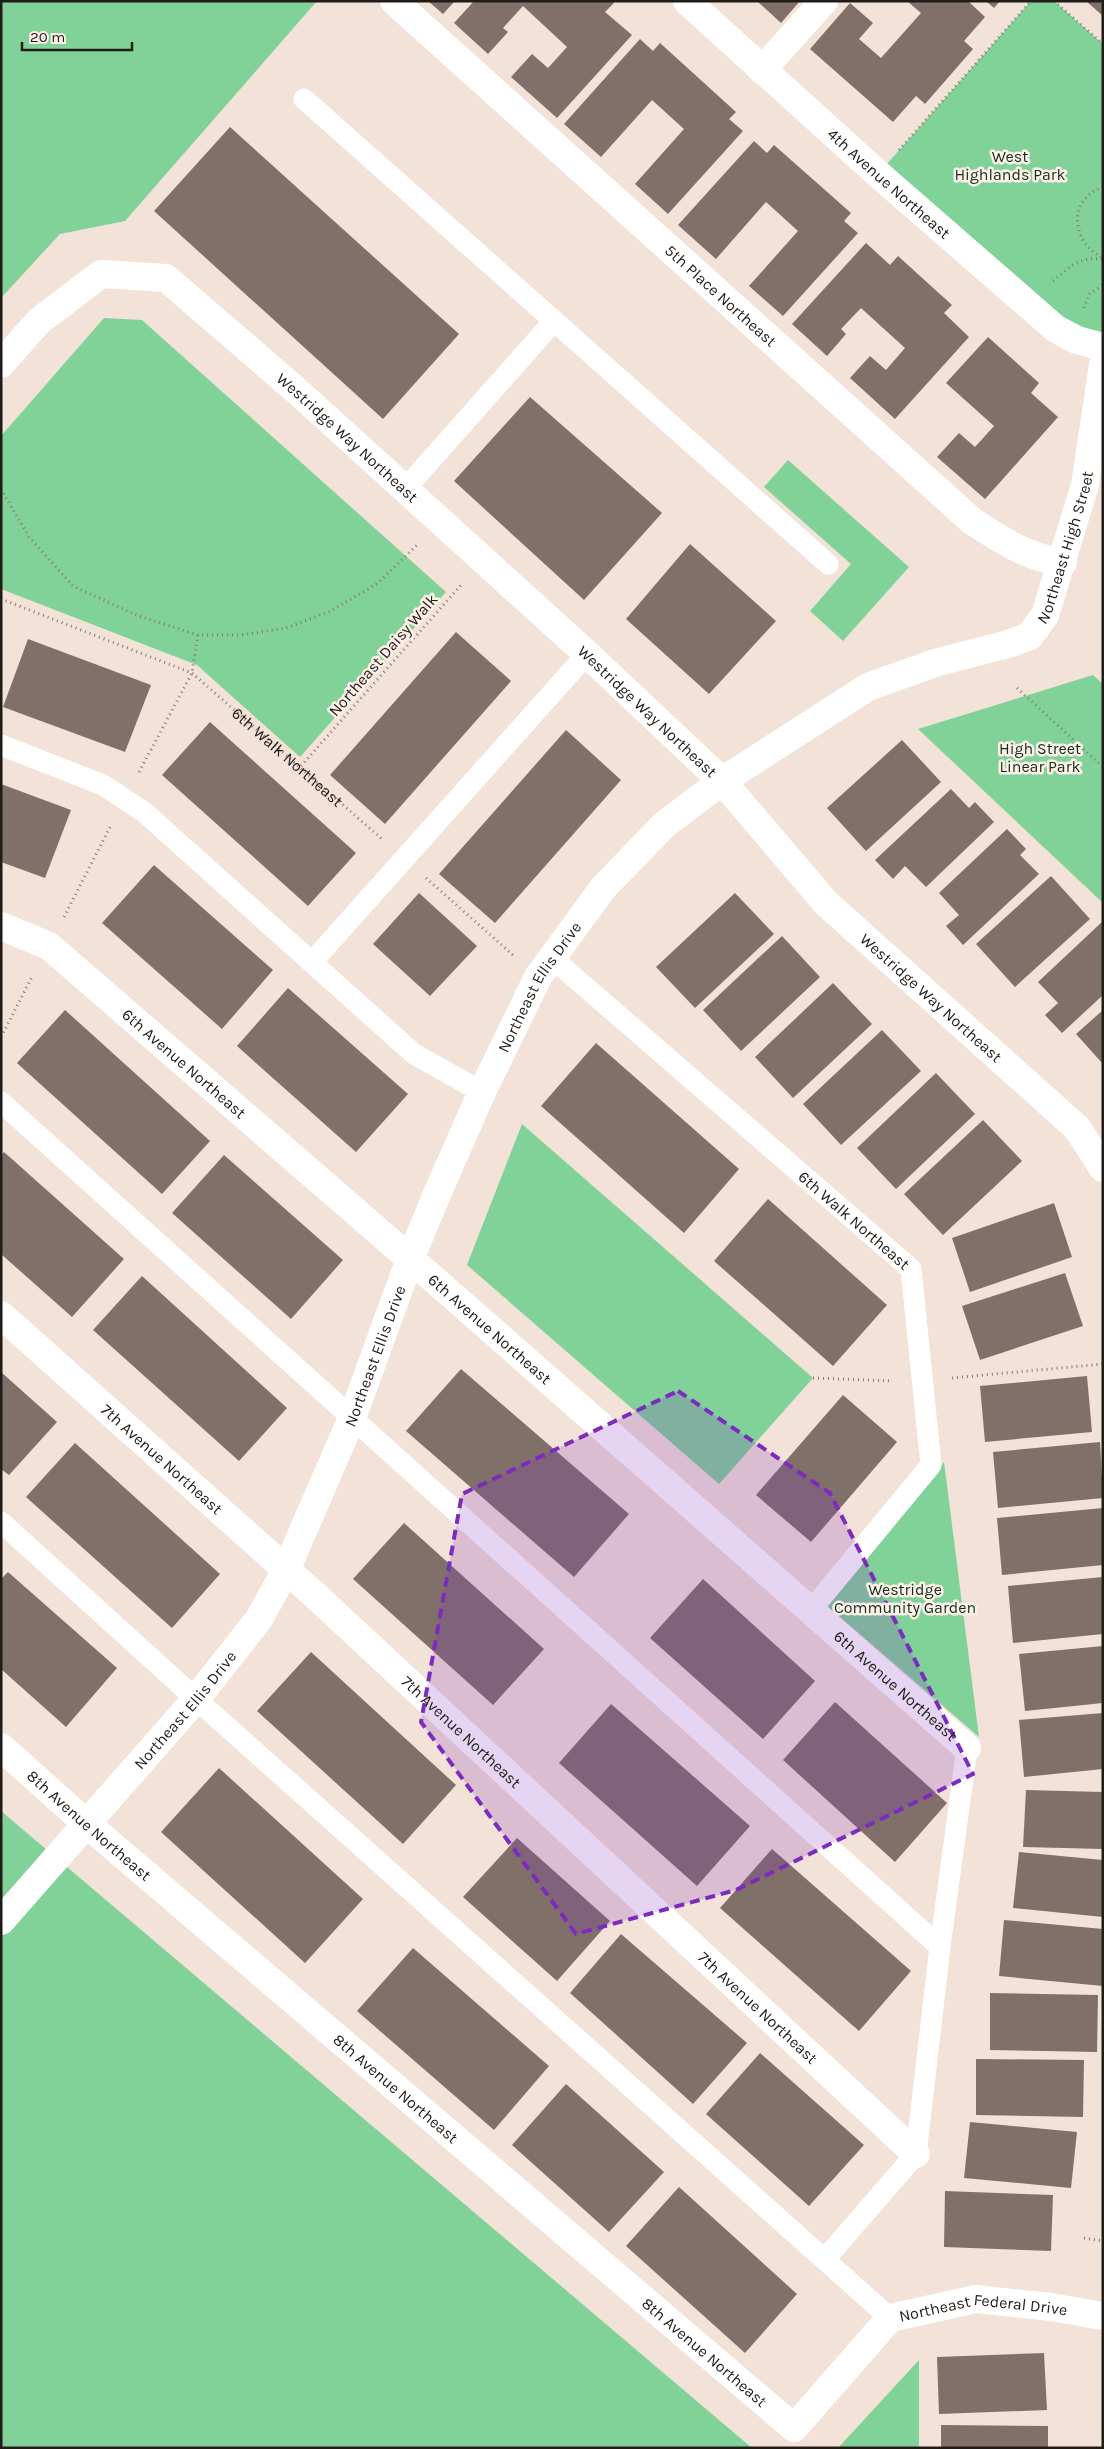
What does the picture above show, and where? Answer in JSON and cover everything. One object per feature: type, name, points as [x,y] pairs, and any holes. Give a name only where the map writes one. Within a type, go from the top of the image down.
[{"type":"street","name":"5th Place Northeast","points":[[394,1],[972,521],[1029,555],[1041,560],[1063,562]]},
{"type":"street","name":"4th Avenue Northeast","points":[[687,1],[878,174],[1056,329],[1076,340],[1103,347]]},
{"type":"street","points":[[762,70],[824,1]]},
{"type":"street","name":"Westridge Way Northeast","points":[[1,364],[40,321],[101,274],[166,278],[297,391],[587,654],[722,781],[826,903],[1077,1128],[1103,1168]]},
{"type":"street","name":"Northeast High Street","points":[[1030,636],[1045,614],[1063,562],[1086,484],[1103,365]]},
{"type":"street","name":"Northeast Ellis Drive","points":[[1,1921],[88,1825],[196,1699],[259,1619],[286,1570],[352,1418],[410,1259],[482,1092],[545,967],[603,888],[664,825],[722,781],[868,686],[935,662],[1008,644],[1030,636]]},
{"type":"street","name":"6th Avenue Northeast","points":[[1,926],[49,946],[812,1609],[967,1748]]},
{"type":"street","name":"7th Avenue Northeast","points":[[1,1315],[286,1570],[916,2154]]},
{"type":"street","name":"8th Avenue Northeast","points":[[1,1747],[88,1825],[794,2428]]},
{"type":"street","name":"Northeast Federal Drive","points":[[794,2428],[890,2318],[976,2300],[1051,2307],[1103,2316]]},
{"type":"lane","points":[[304,99],[828,564]]},
{"type":"lane","points":[[404,489],[554,321]]},
{"type":"lane","points":[[313,961],[403,857],[587,654]]},
{"type":"lane","points":[[1,745],[103,785],[144,812],[313,961],[414,1054],[482,1092]]},
{"type":"lane","name":"6th Walk Northeast","points":[[545,967],[911,1269],[931,1465],[812,1609]]},
{"type":"lane","points":[[1,1102],[940,1947]]},
{"type":"lane","points":[[1,1522],[196,1699],[890,2318]]},
{"type":"lane","points":[[825,2259],[916,2154],[940,1947],[967,1748]]},
{"type":"path","points":[[878,174],[1031,1]]},
{"type":"path","points":[[1054,1],[1103,44]]},
{"type":"path","points":[[1103,187],[1087,197],[1080,207],[1077,219],[1078,232],[1083,243],[1092,253],[1103,258]]},
{"type":"path","points":[[1054,281],[1069,267],[1086,258],[1103,258]]},
{"type":"path","points":[[1,489],[29,537],[73,586],[136,615],[198,635],[242,636],[286,628],[331,611],[378,583],[441,522]]},
{"type":"path","name":"Northeast Daisy Walk","points":[[301,766],[483,560]]},
{"type":"path","name":"6th Walk Northeast","points":[[1,599],[192,673],[301,766],[403,857],[545,967]]},
{"type":"path","points":[[1,1037],[124,799],[192,673],[198,635]]},
{"type":"path","points":[[1017,688],[1103,766]]},
{"type":"path","points":[[814,1378],[923,1382],[1103,1364]]},
{"type":"path","points":[[1084,2238],[1103,2241]]},
{"type":"highlighted area","points":[[678,1391],[830,1493],[973,1774],[736,1890],[576,1934],[421,1722],[462,1494]]},
{"type":"green space","points":[[1,1],[317,1],[125,221],[60,234],[1,298]]},
{"type":"green space","name":"West Highlands Park","points":[[1031,1],[1054,1],[1103,44],[1103,347],[1077,340],[878,174]]},
{"type":"green space","points":[[104,318],[142,320],[446,592],[300,757],[197,665],[1,589],[1,436]]},
{"type":"green space","points":[[788,460],[909,567],[843,641],[810,611],[851,564],[764,487]]},
{"type":"green space","name":"High Street Linear Park","points":[[1093,675],[1103,684],[1103,903],[918,729]]},
{"type":"green space","points":[[522,1124],[813,1378],[719,1484],[467,1265]]},
{"type":"green space","name":"Westridge Community Garden","points":[[944,1462],[979,1737],[826,1605]]},
{"type":"green space","points":[[1,1811],[752,2448],[1,2448]]},
{"type":"green space","points":[[919,2360],[919,2448],[838,2448]]},
{"type":"building","points":[[428,1],[455,1],[443,14]]},
{"type":"building","points":[[474,1],[612,1],[614,3],[605,12],[632,35],[557,118],[511,77],[532,54],[548,68],[567,47],[523,6],[503,28],[508,32],[488,54],[454,23]]},
{"type":"building","points":[[757,1],[800,1],[781,23]]},
{"type":"building","points":[[907,1],[968,1],[985,17],[964,41],[973,49],[925,104],[916,96],[893,122],[810,49],[850,3],[873,23],[859,39],[881,58],[921,13]]},
{"type":"building","points":[[986,1],[1000,1],[994,8]]},
{"type":"building","points":[[1086,1],[1103,1],[1103,16]]},
{"type":"building","points":[[640,39],[653,51],[660,43],[736,112],[729,119],[743,131],[668,214],[635,184],[684,129],[652,100],[601,157],[564,124]]},
{"type":"building","points":[[230,127],[459,334],[383,419],[154,211]]},
{"type":"building","points":[[754,141],[767,153],[774,145],[851,213],[844,221],[858,233],[783,316],[749,286],[798,231],[766,202],[716,259],[678,225]]},
{"type":"building","points":[[866,243],[890,265],[898,256],[952,305],[944,313],[969,337],[895,419],[850,378],[870,356],[886,370],[905,348],[861,308],[841,329],[846,334],[827,356],[792,324]]},
{"type":"building","points":[[988,337],[1039,383],[1031,393],[1058,417],[985,499],[937,457],[959,433],[975,447],[994,426],[946,383]]},
{"type":"building","points":[[530,397],[662,513],[584,600],[454,481]]},
{"type":"building","points":[[690,544],[776,621],[709,694],[626,619]]},
{"type":"building","points":[[456,632],[511,681],[385,824],[330,775]]},
{"type":"building","points":[[28,639],[151,685],[125,752],[3,707]]},
{"type":"building","points":[[210,722],[356,853],[308,906],[162,775]]},
{"type":"building","points":[[566,730],[621,780],[495,923],[439,874]]},
{"type":"building","points":[[902,740],[941,782],[866,851],[827,808]]},
{"type":"building","points":[[1,784],[71,810],[45,878],[1,862]]},
{"type":"building","points":[[951,789],[969,808],[975,802],[994,822],[926,887],[905,866],[893,879],[875,860]]},
{"type":"building","points":[[1007,829],[1026,849],[1020,855],[1039,874],[963,945],[946,926],[959,915],[939,893]]},
{"type":"building","points":[[154,865],[273,970],[222,1029],[102,923]]},
{"type":"building","points":[[1051,876],[1090,919],[1015,987],[976,944]]},
{"type":"building","points":[[419,893],[477,946],[430,996],[373,944]]},
{"type":"building","points":[[735,893],[774,934],[695,1008],[656,967]]},
{"type":"building","points":[[1103,921],[1103,995],[1062,1033],[1045,1015],[1058,1003],[1038,982]]},
{"type":"building","points":[[782,936],[820,977],[741,1051],[703,1010]]},
{"type":"building","points":[[833,983],[872,1024],[793,1098],[755,1057]]},
{"type":"building","points":[[288,988],[408,1094],[356,1152],[237,1046]]},
{"type":"building","points":[[65,1010],[210,1141],[162,1194],[17,1063]]},
{"type":"building","points":[[1103,1010],[1103,1064],[1076,1034]]},
{"type":"building","points":[[882,1030],[921,1071],[841,1145],[803,1104]]},
{"type":"building","points":[[596,1043],[739,1169],[684,1233],[541,1106]]},
{"type":"building","points":[[936,1073],[975,1114],[896,1189],[857,1148]]},
{"type":"building","points":[[983,1120],[1022,1161],[943,1235],[904,1194]]},
{"type":"building","points":[[4,1152],[124,1259],[72,1317],[1,1254],[1,1156]]},
{"type":"building","points":[[224,1155],[343,1260],[291,1319],[172,1213]]},
{"type":"building","points":[[768,1199],[887,1305],[833,1366],[714,1261]]},
{"type":"building","points":[[1054,1203],[1072,1257],[970,1292],[952,1238]]},
{"type":"building","points":[[1065,1273],[1083,1326],[980,1360],[962,1306]]},
{"type":"building","points":[[142,1276],[287,1408],[239,1461],[93,1330]]},
{"type":"building","points":[[461,1369],[629,1514],[574,1577],[406,1431]]},
{"type":"building","points":[[1,1372],[57,1422],[9,1475],[1,1469]]},
{"type":"building","points":[[1087,1376],[1092,1432],[985,1442],[980,1386]]},
{"type":"building","points":[[843,1395],[897,1442],[811,1542],[756,1495]]},
{"type":"building","points":[[1100,1442],[1103,1498],[998,1508],[993,1452]]},
{"type":"building","points":[[75,1443],[220,1574],[172,1628],[26,1497]]},
{"type":"building","points":[[1103,1508],[1103,1565],[1002,1575],[997,1518]]},
{"type":"building","points":[[404,1523],[544,1649],[493,1705],[353,1579]]},
{"type":"building","points":[[8,1572],[117,1668],[66,1727],[1,1669],[1,1579]]},
{"type":"building","points":[[1103,1577],[1103,1634],[1013,1643],[1008,1586]]},
{"type":"building","points":[[703,1579],[815,1681],[763,1739],[650,1638]]},
{"type":"building","points":[[1103,1646],[1103,1703],[1025,1711],[1019,1654]]},
{"type":"building","points":[[311,1652],[456,1785],[403,1844],[257,1711]]},
{"type":"building","points":[[835,1702],[947,1803],[895,1862],[783,1760]]},
{"type":"building","points":[[611,1704],[750,1826],[697,1886],[559,1763]]},
{"type":"building","points":[[1103,1713],[1103,1769],[1024,1777],[1019,1720]]},
{"type":"building","points":[[219,1768],[363,1899],[305,1963],[161,1832]]},
{"type":"building","points":[[1026,1790],[1103,1792],[1103,1849],[1023,1847]]},
{"type":"building","points":[[517,1838],[610,1921],[557,1981],[463,1897]]},
{"type":"building","points":[[772,1849],[911,1971],[859,2031],[720,1908]]},
{"type":"building","points":[[1019,1852],[1103,1860],[1103,1917],[1013,1908]]},
{"type":"building","points":[[1004,1920],[1103,1929],[1103,1986],[999,1976]]},
{"type":"building","points":[[621,1934],[747,2043],[693,2104],[570,1993]]},
{"type":"building","points":[[413,1948],[549,2066],[494,2130],[357,2011]]},
{"type":"building","points":[[990,1993],[1098,1995],[1097,2052],[990,2050]]},
{"type":"building","points":[[760,2053],[864,2145],[809,2206],[706,2114]]},
{"type":"building","points":[[976,2059],[1084,2060],[1083,2117],[976,2115]]},
{"type":"building","points":[[566,2084],[664,2172],[609,2232],[512,2145]]},
{"type":"building","points":[[970,2122],[1077,2132],[1071,2188],[964,2178]]},
{"type":"building","points":[[679,2187],[797,2294],[745,2353],[626,2246]]},
{"type":"building","points":[[945,2191],[1053,2195],[1051,2251],[944,2247]]},
{"type":"building","points":[[1044,2353],[1047,2410],[939,2414],[937,2357]]},
{"type":"building","points":[[941,2425],[1048,2426],[1048,2448],[941,2448]]}]
